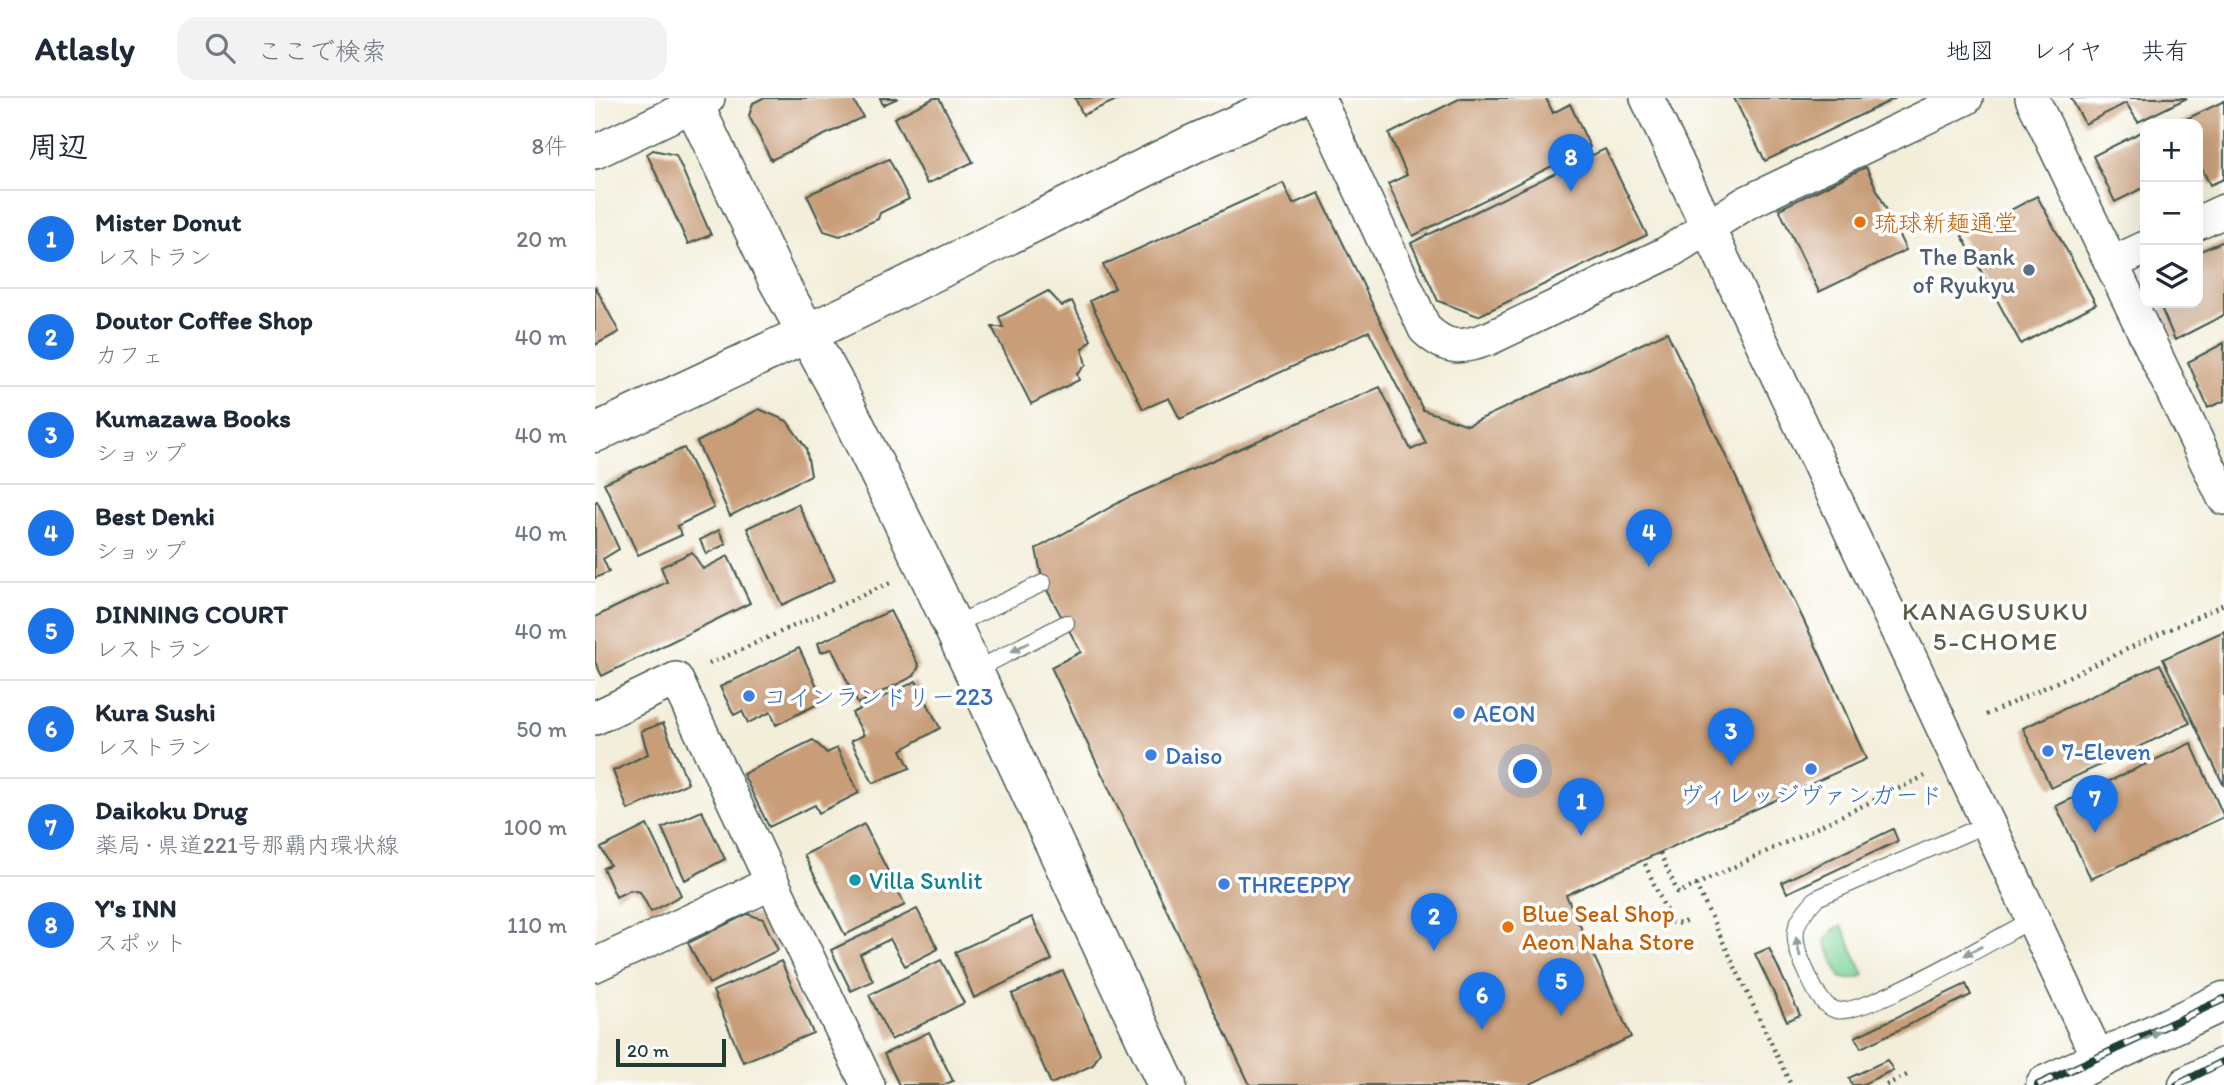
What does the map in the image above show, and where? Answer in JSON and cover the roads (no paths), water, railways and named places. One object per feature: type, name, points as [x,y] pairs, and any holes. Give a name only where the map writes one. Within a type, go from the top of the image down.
[{"type":"street","points":[[595,433],[807,334],[1192,144],[1295,98]]},
{"type":"street","points":[[1318,98],[1425,329],[1438,342],[1455,346],[1475,344],[1490,338],[1667,253],[1746,203],[1966,98]]},
{"type":"street","points":[[1647,98],[2099,1060]]},
{"type":"street","points":[[2032,98],[2113,263],[2215,454],[2224,498]]},
{"type":"street","points":[[595,152],[701,101],[776,277],[837,386],[974,671],[1167,1085]]},
{"type":"street","points":[[2203,221],[2224,211]]},
{"type":"street","points":[[2113,263],[2140,250]]},
{"type":"street","points":[[595,718],[676,679],[772,883],[855,1081]]},
{"type":"street","points":[[595,965],[772,883]]},
{"type":"street","points":[[2045,1085],[2224,1001]]},
{"type":"street","points":[[2188,1085],[2224,1067]]},
{"type":"lane","points":[[952,626],[1043,583]]},
{"type":"lane","points":[[974,671],[1066,623]]},
{"type":"lane","points":[[1989,823],[1818,898],[1800,916],[1796,933],[1799,955],[1818,995],[1829,1007],[1840,1012],[1861,1007],[1908,986],[2033,919]]},
{"type":"railway","points":[[2038,1085],[2224,999]]},
{"type":"railway","points":[[2177,1085],[2224,1061]]},
{"type":"place","name":"Y's INN","points":[[1571,192]]},
{"type":"place","name":"琉球新麺通堂","points":[[1860,222]]},
{"type":"place","name":"The Bank of Ryukyu","points":[[2029,270]]},
{"type":"place","name":"Best Denki","points":[[1649,567]]},
{"type":"place","name":"コインランドリー223","points":[[749,696]]},
{"type":"place","name":"AEON","points":[[1459,713]]},
{"type":"place","name":"7-Eleven","points":[[2048,751]]},
{"type":"place","name":"Daiso","points":[[1151,755]]},
{"type":"place","name":"Kumazawa Books","points":[[1731,766]]},
{"type":"place","name":"ヴィレッジヴァンガード","points":[[1811,769]]},
{"type":"place","name":"Daikoku Drug","points":[[2095,833]]},
{"type":"place","name":"Mister Donut","points":[[1581,836]]},
{"type":"place","name":"Villa Sunlit","points":[[855,880]]},
{"type":"place","name":"THREEPPY","points":[[1224,884]]},
{"type":"place","name":"Blue Seal Shop Aeon Naha Store","points":[[1508,927]]},
{"type":"place","name":"Doutor Coffee Shop","points":[[1434,951]]},
{"type":"place","name":"DINNING COURT","points":[[1561,1016]]},
{"type":"place","name":"Kura Sushi","points":[[1482,1030]]},
{"type":"district","name":"KANAGUSUKU 5-CHOME","points":[[1996,626]]}]
